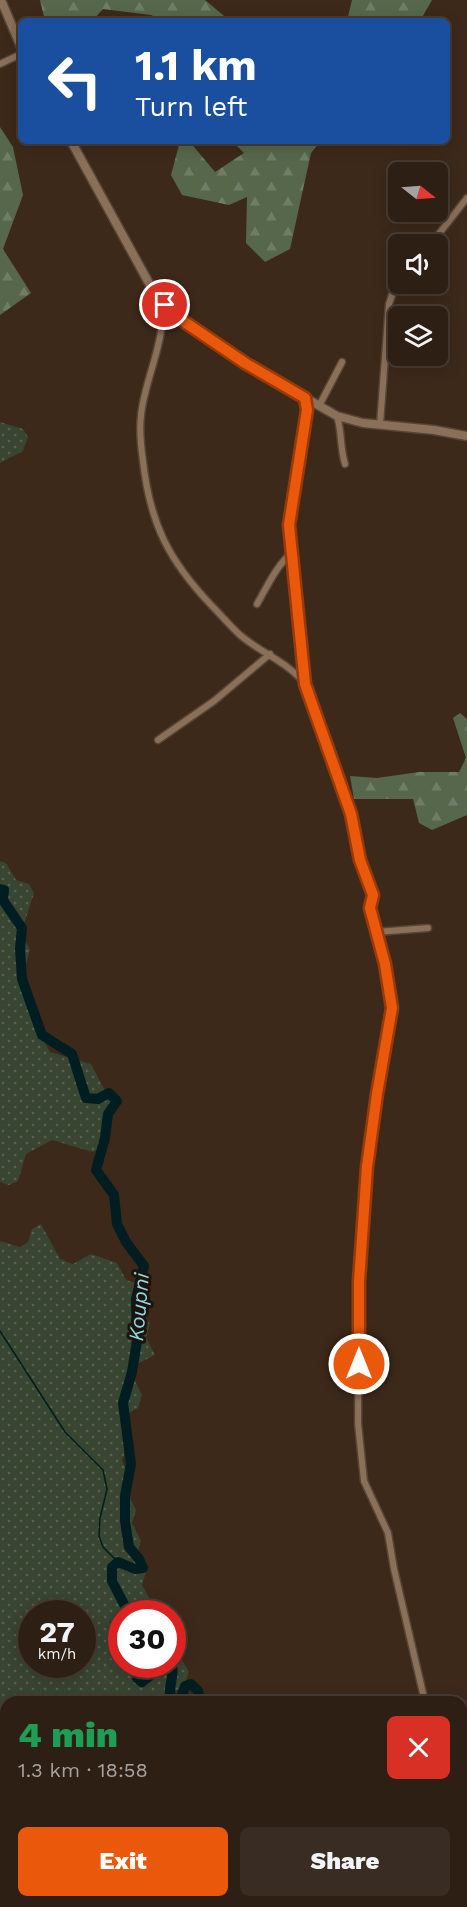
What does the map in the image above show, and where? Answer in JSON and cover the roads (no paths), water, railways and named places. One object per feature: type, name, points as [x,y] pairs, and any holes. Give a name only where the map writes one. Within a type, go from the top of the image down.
[{"type":"street","points":[[1,0],[18,40]]},
{"type":"street","points":[[0,64],[18,55]]},
{"type":"street","points":[[73,144],[161,303],[157,348],[144,395],[141,424],[144,473],[159,530],[180,569],[241,636],[293,671],[305,684]]},
{"type":"street","points":[[439,234],[467,198]]},
{"type":"street","points":[[380,424],[389,304],[392,294]]},
{"type":"street","points":[[157,295],[186,323],[257,370],[337,416],[363,423],[467,436]]},
{"type":"street","points":[[319,406],[342,362]]},
{"type":"street","points":[[305,398],[307,410],[289,525],[305,684],[351,814],[360,860],[373,895],[370,908],[392,1008],[374,1114],[361,1241],[358,1423],[364,1481],[388,1533],[394,1569],[424,1696]]},
{"type":"street","points":[[337,416],[341,428],[342,454],[345,464]]},
{"type":"street","points":[[257,604],[287,556],[293,552]]},
{"type":"street","points":[[158,740],[214,701],[270,654]]},
{"type":"street","points":[[377,932],[428,928]]},
{"type":"waterway","name":"Koupni","points":[[0,889],[4,890],[3,900],[22,928],[20,949],[22,979],[42,1035],[72,1054],[86,1098],[98,1099],[109,1093],[117,1101],[108,1114],[105,1138],[96,1170],[114,1195],[117,1224],[126,1242],[144,1266],[136,1299],[137,1341],[132,1372],[123,1403],[131,1464],[125,1496],[125,1521],[129,1547],[143,1568],[135,1569],[118,1562],[112,1567],[112,1581],[122,1600]]},
{"type":"waterway","points":[[0,1331],[65,1432],[103,1470],[107,1489],[100,1518],[99,1536],[103,1547],[118,1562]]},
{"type":"waterway","name":"Koupni","points":[[137,1678],[142,1682],[147,1678]]},
{"type":"waterway","name":"Koupni","points":[[170,1696],[172,1678]]},
{"type":"waterway","name":"Koupni","points":[[182,1696],[185,1686],[191,1684],[199,1696]]}]
